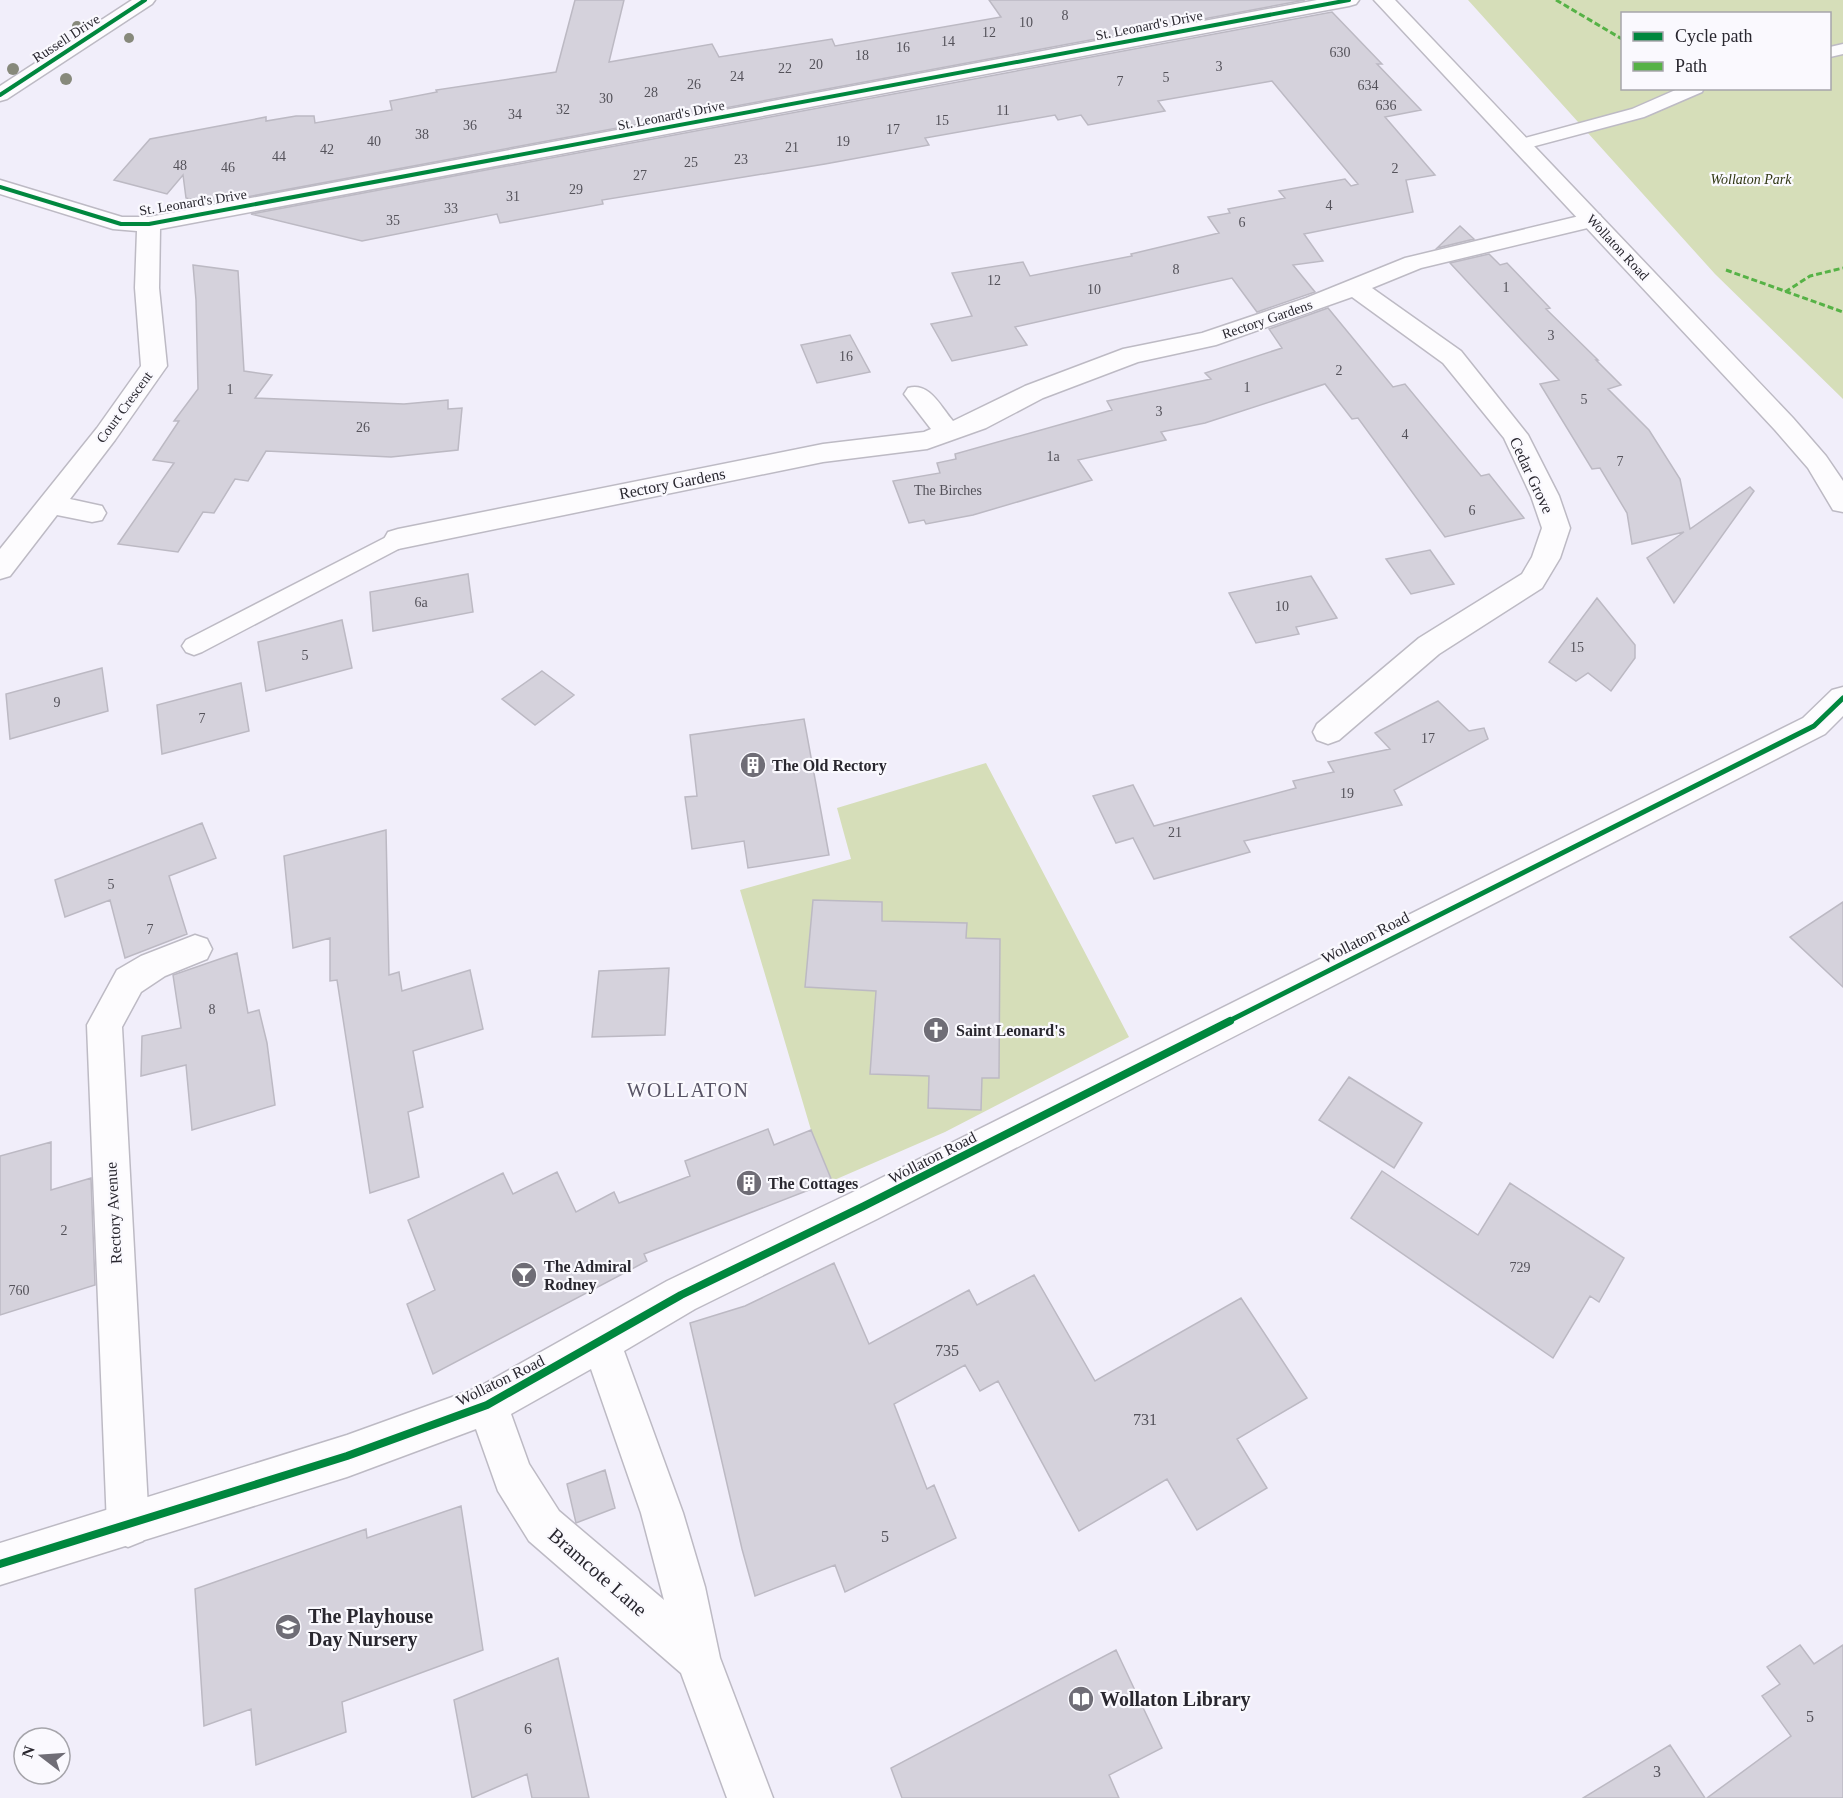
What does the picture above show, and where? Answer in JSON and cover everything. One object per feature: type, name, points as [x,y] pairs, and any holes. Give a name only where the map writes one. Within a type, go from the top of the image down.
[{"type":"street","name":"Russell Drive","points":[[0,95],[145,0]]},
{"type":"street","name":"St. Leonard's Drive","points":[[0,187],[121,224],[149,224],[1350,0]]},
{"type":"street","name":"Wollaton Road","points":[[1384,0],[1784,424],[1817,462],[1843,503]]},
{"type":"street","name":"Rectory Gardens","points":[[398,539],[823,453],[927,440],[978,423],[1034,392],[1132,356],[1207,340],[1315,303],[1413,263],[1592,220]]},
{"type":"street","name":"Court Crescent","points":[[0,568],[106,434],[154,366],[147,288],[149,224]]},
{"type":"street","name":"Cedar Grove","points":[[1328,732],[1429,646],[1532,581],[1546,558],[1556,528],[1545,496],[1515,435],[1452,357],[1354,287]]},
{"type":"street","points":[[916,394],[948,433]]},
{"type":"street","points":[[51,504],[92,513]]},
{"type":"street","name":"Wollaton Road","points":[[0,1564],[128,1526],[376,1446],[487,1405],[681,1295],[864,1206],[1814,726],[1843,698]]},
{"type":"street","name":"Rectory Avenue","points":[[128,1526],[104,1025],[129,981],[153,966],[195,949]]},
{"type":"street","name":"Bramcote Lane","points":[[601,1342],[663,1513],[684,1587],[698,1658],[750,1798]]},
{"type":"street","name":"Bramcote Lane","points":[[487,1405],[513,1476],[544,1526],[698,1658]]},
{"type":"lane","points":[[1520,145],[1638,113],[1691,90]]},
{"type":"lane","points":[[195,646],[398,539]]},
{"type":"green space","name":"Wollaton Park","points":[[1468,0],[1843,0],[1843,399],[1715,274]]},
{"type":"green space","points":[[986,763],[1129,1037],[945,1132],[832,1181],[811,1130],[740,890],[851,859],[837,808]]},
{"type":"building","points":[[575,0],[624,0],[609,62],[712,44],[719,57],[832,39],[835,46],[1001,17],[989,0],[1305,0],[209,204],[186,198],[183,175],[167,194],[114,180],[150,139],[266,117],[266,121],[296,116],[314,116],[315,123],[392,110],[390,101],[437,92],[436,90],[556,72]]},
{"type":"building","points":[[1332,12],[1382,64],[1377,64],[1421,110],[1385,117],[1435,175],[1406,180],[1413,212],[1304,234],[1323,261],[1293,265],[1315,292],[1257,312],[1232,278],[1015,327],[1027,345],[952,361],[931,324],[972,316],[952,273],[1023,262],[1030,276],[1132,256],[1131,254],[1219,233],[1208,217],[1230,213],[1228,209],[1285,198],[1279,191],[1345,179],[1351,186],[1358,184],[1272,81],[1158,101],[1165,111],[1088,125],[1081,115],[1058,120],[1055,115],[925,138],[929,145],[825,164],[602,200],[603,204],[500,223],[497,214],[362,241],[251,214]]},
{"type":"building","points":[[1460,226],[1474,239],[1437,248]]},
{"type":"building","points":[[1489,254],[1500,265],[1507,263],[1550,308],[1546,309],[1621,385],[1608,389],[1649,430],[1680,479],[1690,529],[1750,487],[1754,491],[1674,603],[1647,558],[1684,532],[1632,544],[1627,513],[1600,468],[1592,469],[1540,384],[1559,380],[1450,263]]},
{"type":"building","points":[[193,265],[238,271],[244,371],[272,375],[255,398],[404,404],[448,400],[448,409],[462,408],[458,450],[391,457],[266,451],[248,481],[235,479],[214,513],[203,512],[178,552],[118,544],[174,463],[153,460],[179,421],[174,421],[198,389]]},
{"type":"building","points":[[1328,308],[1393,387],[1405,384],[1481,476],[1489,474],[1524,518],[1445,537],[1358,418],[1352,419],[1325,384],[1205,423],[1161,432],[1166,440],[1078,460],[1092,480],[973,515],[926,524],[924,520],[909,523],[893,481],[940,473],[937,463],[956,459],[955,454],[1112,410],[1107,401],[1211,379],[1205,373],[1282,348],[1269,329]]},
{"type":"building","points":[[850,335],[870,372],[817,383],[801,345]]},
{"type":"building","points":[[1430,550],[1454,584],[1411,594],[1386,559]]},
{"type":"building","points":[[468,574],[473,612],[373,631],[370,592]]},
{"type":"building","points":[[1311,576],[1337,618],[1296,627],[1299,634],[1256,643],[1229,593]]},
{"type":"building","points":[[1597,598],[1635,645],[1635,658],[1611,691],[1588,673],[1576,681],[1549,662]]},
{"type":"building","points":[[342,620],[352,668],[266,691],[258,642]]},
{"type":"building","points":[[102,668],[108,711],[10,739],[6,694]]},
{"type":"building","points":[[542,671],[574,695],[535,725],[502,699]]},
{"type":"building","points":[[241,683],[249,731],[162,754],[157,705]]},
{"type":"building","points":[[1438,701],[1469,731],[1484,728],[1488,739],[1394,790],[1402,805],[1244,841],[1250,852],[1154,879],[1133,838],[1116,843],[1093,796],[1133,785],[1154,826],[1296,788],[1293,781],[1334,772],[1328,762],[1390,749],[1375,733]]},
{"type":"building","name":"The Old Rectory","points":[[804,719],[829,855],[748,868],[744,841],[692,849],[685,797],[697,796],[690,735]]},
{"type":"building","points":[[202,823],[216,858],[169,876],[187,934],[125,958],[110,900],[65,917],[55,880]]},
{"type":"building","points":[[386,830],[389,975],[399,972],[402,991],[470,970],[483,1029],[413,1051],[423,1107],[408,1112],[419,1177],[370,1193],[337,980],[330,981],[330,938],[293,948],[284,856]]},
{"type":"building","name":"Saint Leonard's","points":[[813,900],[882,902],[882,921],[967,923],[966,938],[1000,939],[999,1078],[982,1078],[981,1110],[928,1108],[929,1076],[870,1074],[876,991],[805,987]]},
{"type":"building","points":[[1843,902],[1843,987],[1790,937]]},
{"type":"building","points":[[237,953],[248,1013],[259,1010],[267,1043],[275,1105],[192,1130],[186,1065],[141,1076],[142,1036],[181,1028],[173,975]]},
{"type":"building","points":[[669,968],[665,1035],[592,1037],[599,971]]},
{"type":"building","points":[[1349,1077],[1422,1123],[1394,1168],[1319,1120]]},
{"type":"building","name":"The Admiral Rodney","points":[[768,1129],[774,1145],[811,1130],[832,1181],[644,1254],[647,1261],[433,1374],[407,1304],[435,1290],[408,1220],[503,1173],[513,1194],[557,1172],[576,1212],[614,1192],[619,1203],[690,1176],[685,1161]]},
{"type":"building","points":[[51,1142],[51,1190],[91,1178],[95,1285],[0,1315],[0,1156]]},
{"type":"building","points":[[1382,1171],[1478,1235],[1510,1183],[1624,1258],[1599,1302],[1590,1296],[1553,1358],[1351,1218]]},
{"type":"building","points":[[834,1263],[869,1344],[969,1290],[977,1305],[1034,1275],[1095,1381],[1241,1298],[1307,1398],[1237,1439],[1267,1488],[1197,1530],[1167,1479],[1079,1531],[998,1381],[980,1391],[965,1365],[894,1404],[927,1489],[934,1485],[956,1538],[845,1592],[835,1565],[755,1596],[690,1323],[745,1306]]},
{"type":"building","points":[[605,1470],[615,1508],[576,1523],[567,1484]]},
{"type":"building","name":"The Playhouse Day Nursery","points":[[461,1506],[483,1650],[342,1702],[346,1732],[256,1765],[251,1709],[204,1726],[195,1589],[366,1529],[367,1538]]},
{"type":"building","points":[[1800,1645],[1814,1664],[1843,1645],[1843,1798],[1707,1798],[1791,1736],[1762,1696],[1780,1684],[1767,1667]]},
{"type":"building","name":"Wollaton Library","points":[[1116,1650],[1162,1748],[1109,1775],[1119,1798],[902,1798],[891,1768]]},
{"type":"building","points":[[558,1658],[589,1798],[532,1798],[527,1774],[472,1798],[454,1700]]},
{"type":"building","points":[[1670,1745],[1705,1798],[1583,1798]]},
{"type":"marked path","points":[[1556,0],[1621,38]]},
{"type":"marked path","points":[[1785,292],[1810,276],[1843,268]]},
{"type":"marked path","points":[[1726,270],[1843,312]]},
{"type":"cycle path","points":[[0,95],[145,0]]},
{"type":"cycle path","points":[[0,187],[121,224],[149,224],[1349,0]]},
{"type":"cycle path","points":[[0,1564],[347,1456],[487,1405],[681,1295],[864,1206],[1814,726],[1843,698]]},
{"type":"place","name":"The Old Rectory","points":[[753,765]]},
{"type":"place","name":"Saint Leonard's","points":[[936,1030]]},
{"type":"place","name":"The Cottages","points":[[749,1183]]},
{"type":"place","name":"The Admiral Rodney","points":[[524,1275]]},
{"type":"place","name":"The Playhouse Day Nursery","points":[[288,1627]]},
{"type":"place","name":"Wollaton Library","points":[[1081,1699]]},
{"type":"district","name":"WOLLATON","points":[[688,1090]]}]
